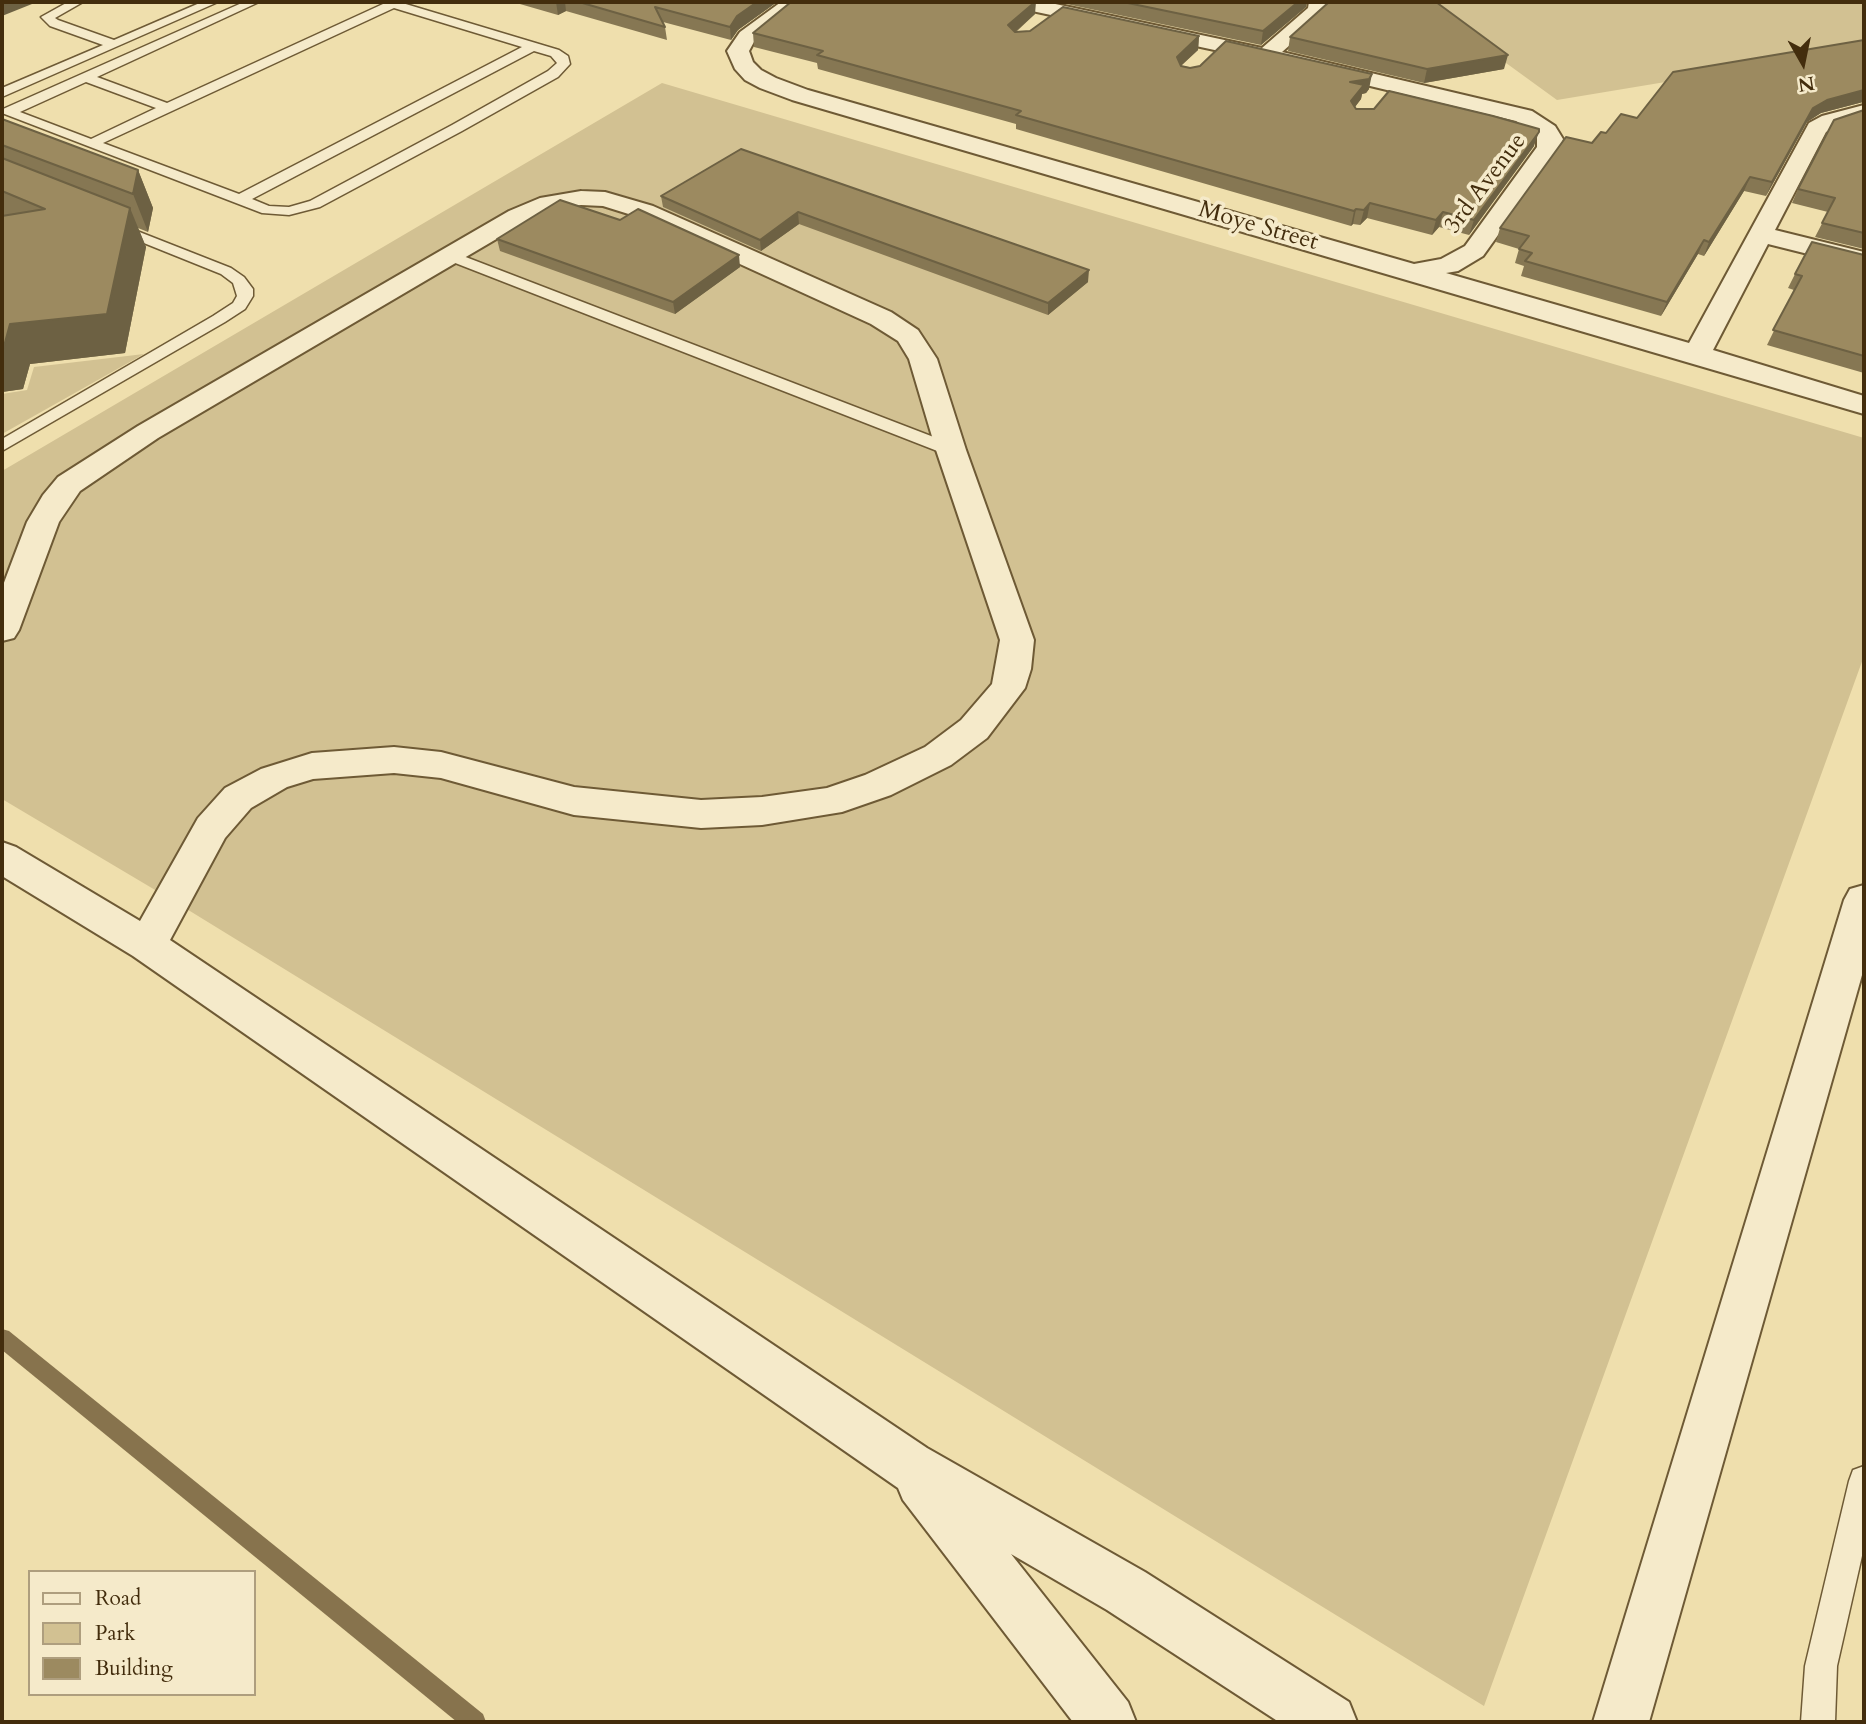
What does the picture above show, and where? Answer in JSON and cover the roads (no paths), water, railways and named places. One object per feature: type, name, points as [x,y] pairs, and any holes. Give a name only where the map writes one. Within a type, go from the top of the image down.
[{"type":"street","name":"Moye Street","points":[[794,2],[759,25],[747,36],[738,51],[743,64],[753,75],[768,83],[1864,405]]},
{"type":"street","name":"3rd Avenue","points":[[1025,2],[1048,18],[1266,55],[1524,116],[1537,123],[1551,139],[1549,148],[1474,251],[1449,265],[1414,272]]},
{"type":"street","points":[[1266,55],[1318,10],[1319,2]]},
{"type":"street","points":[[1198,64],[1217,45]]},
{"type":"street","points":[[1371,106],[1389,84]]},
{"type":"street","points":[[1697,354],[1817,128],[1830,121],[1864,112]]},
{"type":"street","points":[[2,630],[43,522],[54,502],[69,484],[148,432],[518,216],[565,199],[605,199],[644,211],[898,328],[917,347],[923,359],[951,450],[1017,640],[1014,669],[1008,688],[974,729],[938,755],[878,785],[829,802],[762,811],[701,814],[574,801],[441,765],[380,761],[312,766],[274,778],[238,798],[211,828],[146,945]]},
{"type":"street","points":[[1760,234],[1864,260]]},
{"type":"street","points":[[2,857],[146,945],[909,1466],[1126,1591],[1329,1722]]},
{"type":"street","points":[[1621,1722],[1864,900]]},
{"type":"street","points":[[909,1466],[1108,1722]]},
{"type":"lane","points":[[77,2],[47,17],[54,23],[113,44]]},
{"type":"lane","points":[[2,93],[212,2]]},
{"type":"lane","points":[[5,113],[253,2]]},
{"type":"lane","points":[[5,113],[239,200],[278,211],[316,204],[561,69],[564,64],[560,56],[533,46],[390,3],[90,144]]},
{"type":"lane","points":[[239,200],[533,46]]},
{"type":"lane","points":[[2,80],[39,77]]},
{"type":"lane","points":[[86,77],[168,108]]},
{"type":"lane","points":[[2,446],[219,319],[239,306],[245,296],[245,289],[239,280],[226,271],[102,221]]},
{"type":"lane","points":[[450,256],[951,450]]},
{"type":"lane","points":[[1818,1722],[1821,1666],[1864,1481]]},
{"type":"waterway","points":[[2,1338],[475,1722]]}]
